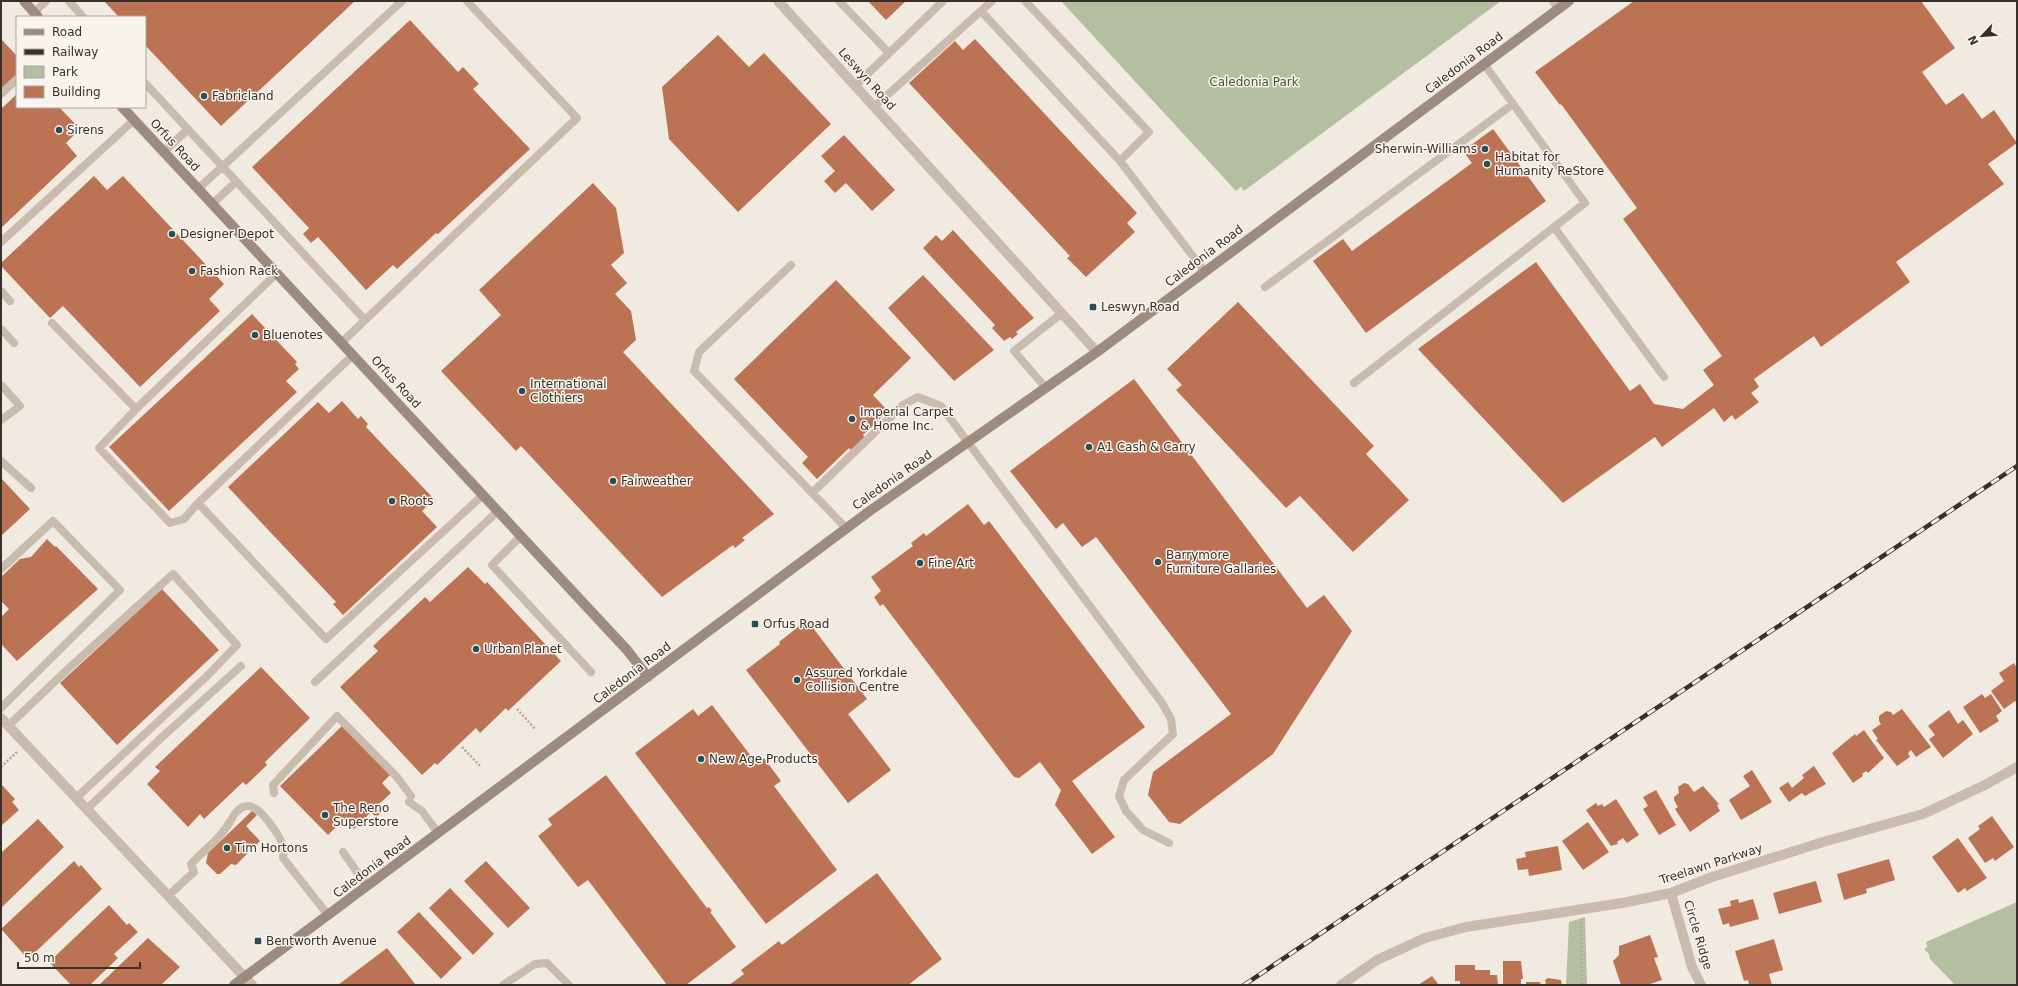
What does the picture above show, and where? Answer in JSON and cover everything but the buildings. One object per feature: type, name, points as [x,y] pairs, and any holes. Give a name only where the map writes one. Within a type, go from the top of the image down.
[{"type":"street","points":[[24,1],[36,15]]},
{"type":"street","name":"Leswyn Road","points":[[778,1],[1097,352]]},
{"type":"street","name":"Caledonia Road","points":[[234,985],[847,529],[1097,352],[1205,272],[1484,64],[1556,5],[1569,1]]},
{"type":"street","name":"Orfus Road","points":[[123,108],[627,650],[648,677]]},
{"type":"street","points":[[4,722],[169,895],[252,985]]},
{"type":"street","name":"Treelawn Parkway","points":[[1341,985],[1377,960],[1425,938],[1466,927],[1672,893],[1712,877],[1823,842],[1923,814],[1985,785],[2017,767]]},
{"type":"street","name":"Circle Ridge","points":[[1672,893],[1692,967],[1701,985]]},
{"type":"lane","points":[[36,15],[46,1]]},
{"type":"lane","points":[[69,1],[83,16]]},
{"type":"lane","points":[[198,189],[402,1]]},
{"type":"lane","points":[[341,342],[578,118],[467,1]]},
{"type":"lane","points":[[839,1],[889,53]]},
{"type":"lane","points":[[855,86],[943,1]]},
{"type":"lane","points":[[874,107],[992,1]]},
{"type":"lane","points":[[1025,1],[1149,132],[1120,161]]},
{"type":"lane","points":[[981,11],[1120,161],[1205,272]]},
{"type":"lane","points":[[1354,383],[1585,204],[1484,64]]},
{"type":"lane","points":[[1,94],[16,80]]},
{"type":"lane","points":[[146,84],[365,320]]},
{"type":"lane","points":[[1265,287],[1513,104]]},
{"type":"lane","points":[[1,242],[134,120]]},
{"type":"lane","points":[[164,152],[188,129]]},
{"type":"lane","points":[[212,204],[236,182]]},
{"type":"lane","points":[[1554,227],[1664,377]]},
{"type":"lane","points":[[791,265],[698,352],[694,371],[847,529]]},
{"type":"lane","points":[[277,273],[136,409],[99,448],[170,523],[184,518],[353,355]]},
{"type":"lane","points":[[1,291],[10,301]]},
{"type":"lane","points":[[1046,388],[1014,351],[1062,313]]},
{"type":"lane","points":[[52,323],[136,409]]},
{"type":"lane","points":[[1,329],[14,343]]},
{"type":"lane","points":[[1,384],[20,406],[1,420]]},
{"type":"lane","points":[[812,493],[903,405],[918,397],[941,406],[969,442],[1061,570],[1162,703],[1171,718],[1173,734],[1124,780],[1120,796],[1126,811],[1143,830],[1169,843]]},
{"type":"lane","points":[[1,461],[31,488]]},
{"type":"lane","points":[[198,503],[326,639],[483,495]]},
{"type":"lane","points":[[315,682],[498,511]]},
{"type":"lane","points":[[1,569],[54,521],[120,590],[1,708]]},
{"type":"lane","points":[[521,536],[492,565],[591,672]]},
{"type":"lane","points":[[4,722],[69,668],[173,574],[237,645],[207,676],[76,798]]},
{"type":"lane","points":[[87,809],[160,738],[241,666]]},
{"type":"lane","points":[[274,793],[273,785],[337,716],[396,777],[410,799],[422,810],[438,834]]},
{"type":"lane","points":[[169,895],[194,872],[191,864],[226,829],[238,811],[248,806],[254,807],[276,831],[285,847],[283,858],[328,915]]},
{"type":"lane","points":[[343,852],[367,886]]},
{"type":"lane","points":[[503,985],[535,964],[547,963],[570,985]]},
{"type":"path","points":[[517,709],[535,729]]},
{"type":"path","points":[[1,767],[26,744]]},
{"type":"path","points":[[462,747],[481,767]]},
{"type":"path","points":[[1581,909],[1582,985]]},
{"type":"green space","name":"Caledonia Park","points":[[1061,1],[1501,1],[1244,191],[1241,187],[1236,191]]},
{"type":"green space","points":[[2017,902],[2017,985],[1955,985],[1930,959],[1929,954],[1924,949],[1927,947],[1926,942]]},
{"type":"green space","points":[[1585,917],[1587,985],[1566,985],[1569,922]]},
{"type":"railway","points":[[1244,985],[2017,466]]},
{"type":"place","name":"Fabricland","points":[[204,96]]},
{"type":"place","name":"Sirens","points":[[59,130]]},
{"type":"place","name":"Sherwin-Williams","points":[[1485,149]]},
{"type":"place","name":"Habitat for Humanity ReStore","points":[[1487,164]]},
{"type":"place","name":"Designer Depot","points":[[172,234]]},
{"type":"place","name":"Fashion Rack","points":[[192,271]]},
{"type":"place","name":"Leswyn Road","points":[[1093,307]]},
{"type":"place","name":"Bluenotes","points":[[255,335]]},
{"type":"place","name":"International Clothiers","points":[[522,391]]},
{"type":"place","name":"Imperial Carpet & Home Inc.","points":[[852,419]]},
{"type":"place","name":"A1 Cash & Carry","points":[[1089,447]]},
{"type":"place","name":"Fairweather","points":[[613,481]]},
{"type":"place","name":"Roots","points":[[392,501]]},
{"type":"place","name":"Barrymore Furniture Gallaries","points":[[1158,562]]},
{"type":"place","name":"Fine Art","points":[[920,563]]},
{"type":"place","name":"Orfus Road","points":[[755,624]]},
{"type":"place","name":"Urban Planet","points":[[476,649]]},
{"type":"place","name":"Assured Yorkdale Collision Centre","points":[[797,680]]},
{"type":"place","name":"New Age Products","points":[[701,759]]},
{"type":"place","name":"The Reno Superstore","points":[[325,815]]},
{"type":"place","name":"Tim Hortons","points":[[227,848]]},
{"type":"place","name":"Bentworth Avenue","points":[[258,941]]}]
